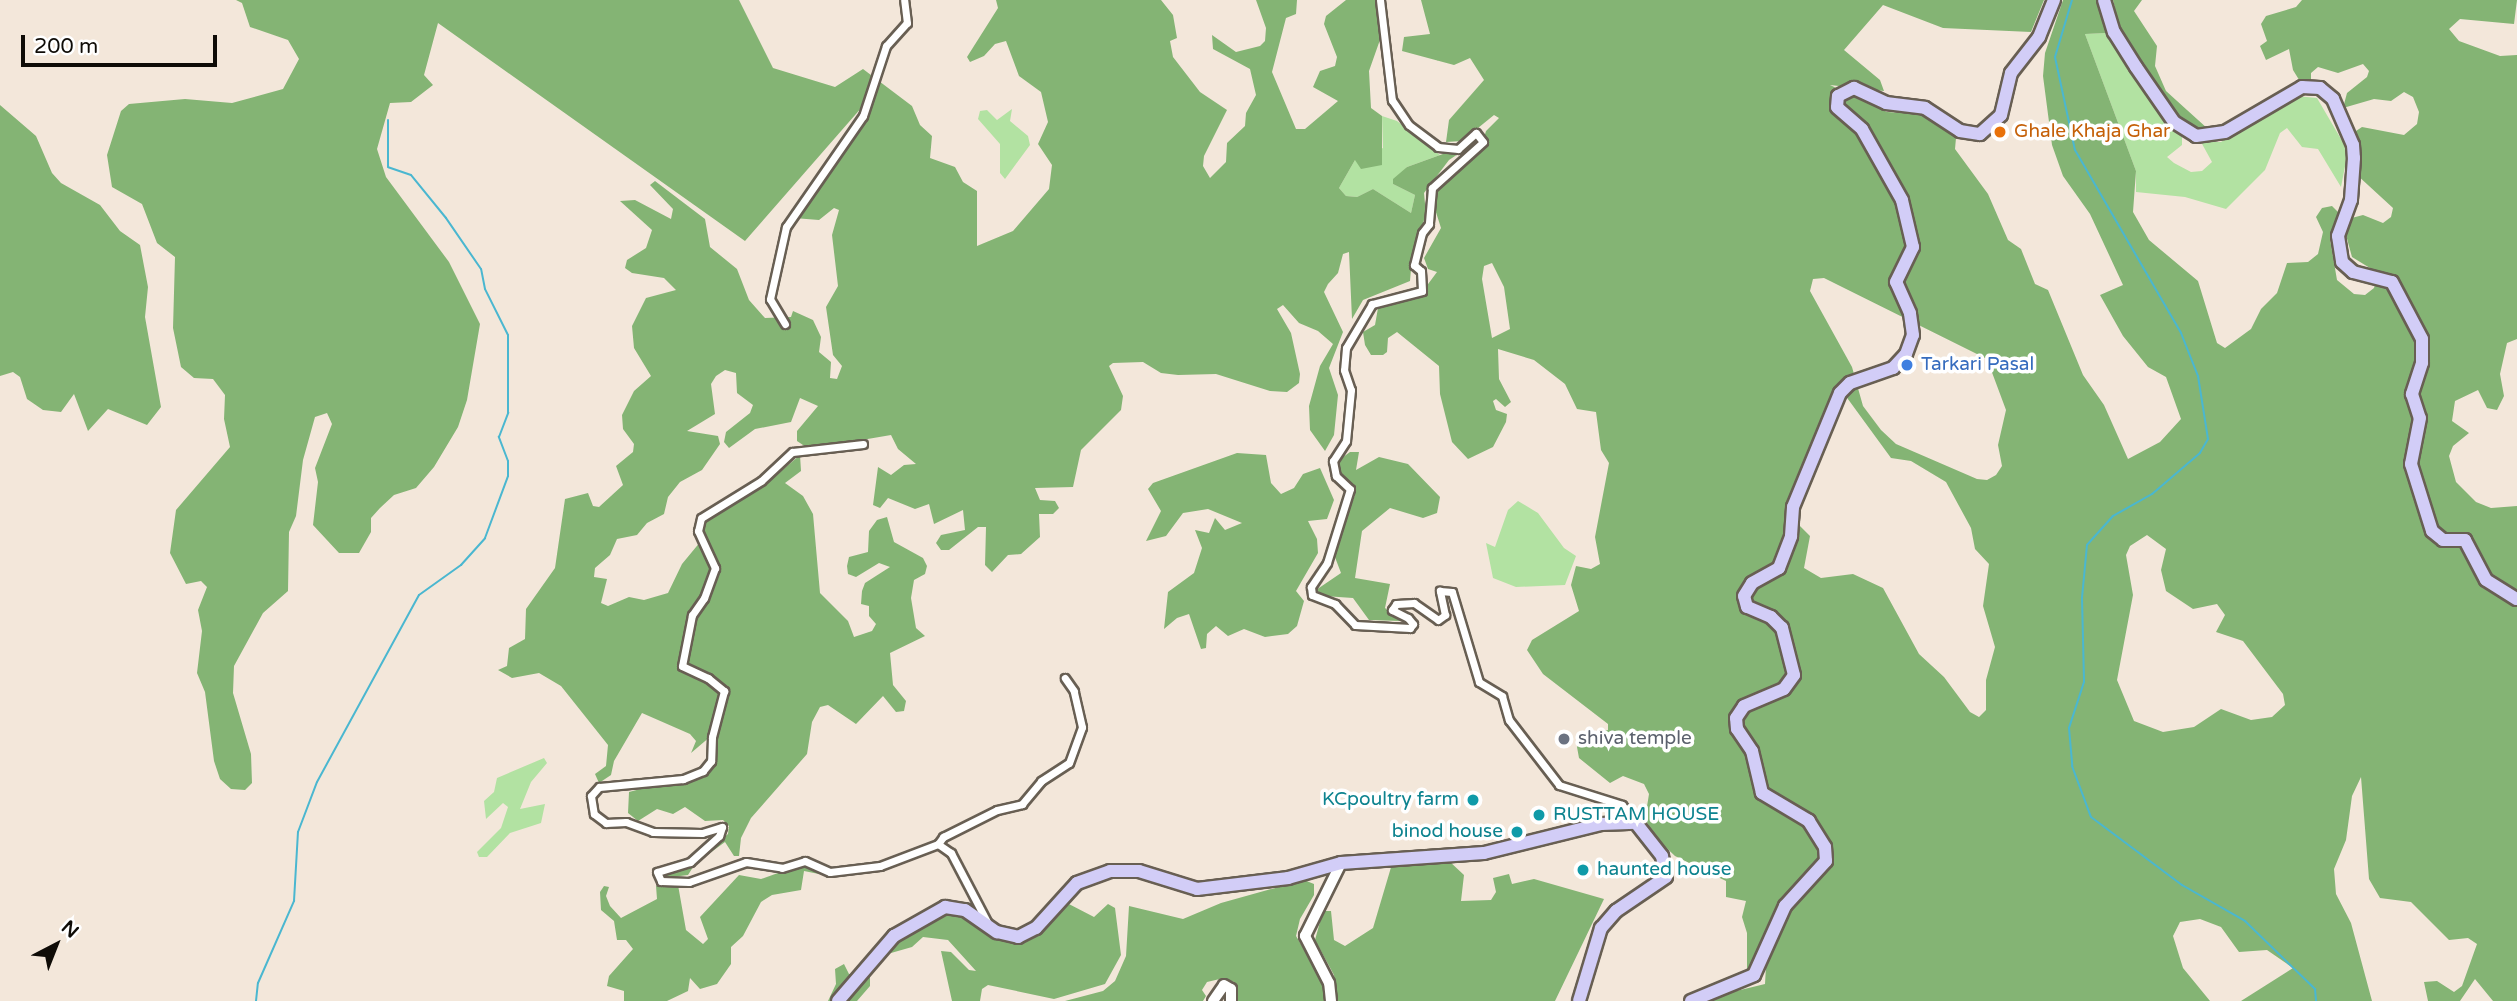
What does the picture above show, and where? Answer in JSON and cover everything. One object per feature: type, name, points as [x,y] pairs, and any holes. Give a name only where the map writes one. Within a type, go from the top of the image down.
[{"type":"highway","points":[[1691,1001],[1755,975],[1785,906],[1826,861],[1826,851],[1809,821],[1762,793],[1752,751],[1737,729],[1736,718],[1744,706],[1784,689],[1794,675],[1782,628],[1771,617],[1747,607],[1744,596],[1752,583],[1779,568],[1791,536],[1793,508],[1840,393],[1850,383],[1898,364],[1913,335],[1912,318],[1896,282],[1913,247],[1905,211],[1867,136],[1838,107],[1838,96],[1854,88],[1886,103],[1925,108],[1960,131],[1980,134],[2001,115],[2011,73],[2039,37],[2054,0]]},
{"type":"highway","points":[[2104,0],[2114,32],[2136,67],[2174,122],[2196,136],[2225,132],[2302,87],[2320,88],[2333,99],[2353,145],[2354,158],[2351,200],[2338,236],[2342,262],[2353,272],[2392,282],[2422,339],[2422,363],[2413,394],[2419,427],[2411,464],[2432,531],[2443,540],[2465,541],[2486,580],[2517,599]]},
{"type":"highway","points":[[838,1001],[894,936],[945,906],[958,908],[988,927],[1013,937],[1028,935],[1077,883],[1110,871],[1139,871],[1197,889],[1288,878],[1341,863],[1484,853],[1601,824],[1636,823],[1662,856],[1666,877],[1616,911],[1601,928],[1579,1001]]},
{"type":"street","points":[[785,324],[770,299],[786,227],[863,116],[886,46],[907,23],[904,0]]},
{"type":"street","points":[[1380,0],[1392,100],[1409,125],[1438,146],[1458,149],[1476,133],[1483,142],[1432,188],[1429,224],[1422,233],[1414,265],[1421,271],[1422,291],[1371,304],[1346,348],[1344,370],[1351,390],[1346,441],[1333,461],[1336,476],[1350,489],[1327,563],[1311,587],[1312,595],[1335,604],[1355,625],[1410,628],[1413,624],[1409,618],[1392,610],[1396,604],[1414,603],[1438,620],[1446,615],[1440,591],[1451,592],[1479,682],[1502,696],[1509,720],[1559,785],[1622,805],[1636,823]]},
{"type":"street","points":[[863,444],[792,452],[761,481],[701,518],[698,531],[715,568],[704,598],[692,615],[682,666],[708,678],[724,691],[711,761],[703,771],[683,779],[599,787],[592,794],[590,806],[604,822],[631,823],[650,831],[702,833],[722,827],[719,836],[690,862],[657,872],[661,881],[693,881],[746,862],[782,868],[805,860],[830,872],[868,869],[939,844],[968,825],[1022,804],[1041,781],[1069,763],[1082,727],[1074,691],[1065,678]]},
{"type":"street","points":[[939,844],[951,853],[988,927]]},
{"type":"street","points":[[1331,1001],[1329,983],[1309,950],[1305,936],[1341,863]]},
{"type":"street","points":[[1213,1001],[1222,985],[1231,989],[1231,1001]]},
{"type":"green space","points":[[236,0],[739,0],[773,68],[835,87],[863,69],[912,106],[920,125],[932,136],[930,158],[955,167],[963,182],[977,191],[977,246],[1013,231],[1049,189],[1052,165],[1038,144],[1048,122],[1041,92],[1019,76],[1006,41],[995,44],[984,56],[970,62],[967,57],[998,8],[996,0],[1161,0],[1173,15],[1177,38],[1170,41],[1173,57],[1200,92],[1227,110],[1204,156],[1203,166],[1210,178],[1226,162],[1227,143],[1245,126],[1246,113],[1256,95],[1250,69],[1213,49],[1212,35],[1236,52],[1260,46],[1265,41],[1266,28],[1256,0],[1297,0],[1296,14],[1286,18],[1272,72],[1296,129],[1305,129],[1338,101],[1313,87],[1320,71],[1335,66],[1337,57],[1324,24],[1326,16],[1346,0],[1379,0],[1381,37],[1369,71],[1371,108],[1382,116],[1382,165],[1361,169],[1355,160],[1339,188],[1346,196],[1357,197],[1373,189],[1411,213],[1415,195],[1393,184],[1393,179],[1407,167],[1476,142],[1449,160],[1424,193],[1426,214],[1412,257],[1410,281],[1363,300],[1352,319],[1349,252],[1343,254],[1338,273],[1324,292],[1343,332],[1329,368],[1338,395],[1334,435],[1325,451],[1310,430],[1309,406],[1320,366],[1333,344],[1318,331],[1299,323],[1283,305],[1277,309],[1291,333],[1300,374],[1299,383],[1287,392],[1270,391],[1216,374],[1178,375],[1161,373],[1143,362],[1113,363],[1109,366],[1123,396],[1121,410],[1081,450],[1073,487],[1035,488],[1040,500],[1055,501],[1059,508],[1053,514],[1039,514],[1040,537],[1021,554],[1008,555],[992,572],[985,565],[986,527],[978,527],[949,550],[941,550],[936,543],[941,535],[965,530],[963,510],[934,524],[929,504],[915,509],[888,498],[880,508],[873,505],[878,467],[891,475],[904,465],[916,464],[898,449],[891,435],[809,449],[797,441],[797,431],[818,406],[800,398],[791,422],[755,429],[729,448],[724,442],[726,432],[750,413],[753,405],[737,393],[736,373],[725,370],[716,376],[711,384],[715,414],[687,431],[718,436],[720,444],[702,470],[680,482],[668,497],[664,514],[647,523],[637,535],[617,539],[610,555],[595,568],[594,577],[607,579],[601,603],[608,606],[629,597],[644,600],[668,593],[682,564],[701,541],[713,566],[699,603],[704,605],[720,567],[700,529],[702,521],[773,478],[800,455],[801,471],[785,483],[803,496],[813,514],[820,593],[848,621],[854,637],[872,631],[876,624],[869,616],[869,606],[861,604],[862,591],[865,583],[890,567],[879,563],[856,577],[848,574],[847,566],[849,557],[868,552],[869,531],[877,520],[887,517],[894,542],[923,558],[927,566],[925,574],[914,580],[911,598],[916,628],[925,636],[890,653],[893,685],[906,701],[904,711],[896,712],[883,696],[856,724],[828,705],[820,707],[812,722],[807,754],[751,818],[741,838],[739,856],[734,856],[725,842],[695,864],[688,875],[664,878],[661,873],[691,864],[728,834],[729,826],[723,820],[705,821],[685,807],[673,814],[657,809],[638,821],[628,813],[629,792],[709,771],[716,760],[711,736],[691,753],[696,741],[690,734],[642,713],[614,761],[611,775],[599,783],[595,774],[606,766],[608,745],[561,686],[539,673],[512,678],[498,670],[507,666],[509,648],[525,639],[526,609],[555,568],[565,499],[588,493],[593,506],[599,507],[623,485],[616,466],[633,452],[634,444],[623,429],[622,415],[634,391],[651,376],[634,348],[632,326],[646,298],[676,290],[664,278],[632,273],[625,268],[627,260],[646,248],[652,230],[620,201],[635,200],[671,219],[673,209],[650,185],[655,181],[705,219],[710,247],[737,269],[749,300],[765,318],[791,317],[793,311],[813,320],[821,337],[819,352],[831,362],[830,378],[837,379],[842,366],[833,355],[826,307],[838,286],[832,235],[839,210],[834,208],[819,220],[794,218],[865,124],[876,91],[745,241],[438,23],[424,75],[433,85],[411,102],[390,103],[377,149],[386,177],[449,262],[480,324],[467,400],[458,427],[434,467],[416,488],[394,495],[371,518],[371,532],[359,553],[339,553],[313,525],[318,482],[315,468],[332,424],[327,413],[315,417],[303,460],[296,516],[289,532],[288,591],[263,613],[234,666],[233,693],[251,754],[252,783],[245,790],[231,789],[220,779],[214,761],[205,692],[197,673],[202,631],[198,610],[207,587],[201,581],[186,584],[170,553],[176,510],[230,447],[224,419],[225,395],[213,379],[194,378],[181,367],[173,328],[175,257],[157,243],[142,204],[112,187],[107,155],[121,111],[129,104],[185,99],[232,103],[283,89],[299,59],[288,40],[250,27],[242,3]]},
{"type":"green space","points":[[1421,0],[2044,0],[2031,32],[1943,28],[1883,5],[1844,50],[1880,80],[1884,91],[1830,85],[1887,112],[1921,114],[1956,138],[1955,149],[1988,194],[2008,240],[2021,249],[2035,284],[2048,290],[2083,375],[2104,405],[2128,459],[2160,442],[2181,419],[2166,377],[2148,367],[2123,336],[2100,295],[2123,285],[2090,214],[2063,176],[2052,145],[2043,76],[2045,53],[2063,0],[2099,0],[2106,33],[2085,34],[2136,171],[2133,212],[2149,240],[2198,281],[2217,343],[2225,348],[2251,329],[2261,309],[2277,293],[2287,263],[2308,262],[2318,254],[2323,232],[2316,217],[2322,208],[2332,206],[2340,214],[2330,239],[2337,280],[2354,294],[2365,295],[2374,288],[2378,273],[2352,257],[2346,235],[2348,219],[2363,215],[2383,223],[2391,217],[2393,208],[2356,174],[2360,153],[2353,133],[2362,127],[2404,135],[2417,124],[2419,112],[2413,97],[2404,92],[2391,101],[2374,99],[2343,108],[2347,93],[2367,77],[2369,71],[2363,64],[2338,73],[2318,67],[2311,73],[2311,84],[2301,83],[2293,70],[2289,49],[2266,60],[2260,46],[2267,41],[2261,24],[2266,16],[2296,7],[2302,0],[2517,0],[2514,24],[2460,19],[2449,29],[2459,41],[2500,56],[2517,55],[2517,339],[2507,343],[2500,374],[2504,396],[2497,410],[2487,408],[2478,390],[2455,401],[2452,421],[2469,433],[2453,446],[2449,456],[2456,482],[2476,502],[2491,508],[2517,506],[2517,1001],[2493,1001],[2475,979],[2460,1001],[2428,1001],[2424,982],[2437,981],[2454,992],[2462,986],[2477,944],[2468,938],[2449,940],[2411,902],[2380,898],[2369,879],[2361,777],[2352,796],[2346,840],[2334,869],[2336,894],[2351,923],[2372,1001],[2241,1001],[2293,968],[2267,950],[2239,952],[2221,927],[2200,919],[2180,922],[2173,936],[2183,968],[2210,1001],[1695,1001],[1765,984],[1768,930],[1755,968],[1747,972],[1747,933],[1742,917],[1746,901],[1726,897],[1726,881],[1675,856],[1656,838],[1645,819],[1649,794],[1644,784],[1623,776],[1610,783],[1579,758],[1577,747],[1582,737],[1608,730],[1608,724],[1543,674],[1527,650],[1532,640],[1579,611],[1571,585],[1576,566],[1591,569],[1600,564],[1595,537],[1609,463],[1601,450],[1596,412],[1577,409],[1565,384],[1534,360],[1498,349],[1499,379],[1511,402],[1505,407],[1496,399],[1493,401],[1496,410],[1507,414],[1506,422],[1493,447],[1468,459],[1452,442],[1440,394],[1439,366],[1397,332],[1388,338],[1387,352],[1383,355],[1371,355],[1365,345],[1363,332],[1375,325],[1378,308],[1390,302],[1417,299],[1437,272],[1428,269],[1424,258],[1441,228],[1434,206],[1437,191],[1480,151],[1486,131],[1499,118],[1494,115],[1462,141],[1446,142],[1449,120],[1484,80],[1470,58],[1454,65],[1402,51],[1404,37],[1430,34]],"holes":[[[1492,263],[1504,287],[1510,329],[1492,338],[1482,279],[1484,266]],[[1824,278],[1987,359],[2006,410],[1998,445],[2002,466],[1996,475],[1987,480],[1977,479],[1896,444],[1881,430],[1863,406],[1852,367],[1810,291],[1813,279]],[[1845,395],[1891,458],[1911,461],[1946,482],[1971,528],[1975,549],[1989,564],[1983,606],[1995,647],[1986,680],[1986,710],[1979,717],[1970,712],[1944,677],[1919,654],[1883,588],[1853,574],[1821,578],[1804,568],[1810,536],[1795,521],[1800,497]],[[2147,535],[2166,549],[2161,570],[2166,591],[2193,609],[2217,604],[2225,615],[2216,632],[2243,641],[2283,694],[2285,705],[2272,717],[2251,720],[2221,709],[2194,727],[2163,732],[2134,721],[2117,680],[2133,595],[2126,555],[2130,546]]]},
{"type":"green space","points":[[2113,0],[2142,0],[2134,11],[2157,46],[2155,66],[2166,91],[2208,129],[2199,132],[2179,122],[2151,84],[2120,30]]},
{"type":"green space","points":[[2106,33],[2182,137],[2182,145],[2167,157],[2174,163],[2191,172],[2202,171],[2212,162],[2201,142],[2221,142],[2296,96],[2317,98],[2348,151],[2341,187],[2318,149],[2302,147],[2287,128],[2280,133],[2265,170],[2226,209],[2185,197],[2136,192],[2136,171],[2085,34]]},
{"type":"green space","points":[[0,105],[36,136],[52,173],[61,183],[100,205],[120,231],[140,245],[148,287],[145,317],[161,407],[147,425],[108,409],[88,431],[74,394],[61,412],[43,410],[27,399],[20,377],[13,372],[0,376]]},
{"type":"green space","points":[[1012,109],[1010,121],[1028,136],[1030,145],[1005,179],[1000,173],[1000,144],[978,119],[980,111],[987,110],[997,120]]},
{"type":"green space","points":[[1382,116],[1397,121],[1440,155],[1407,167],[1393,184],[1415,195],[1411,213],[1373,189],[1357,197],[1346,196],[1339,188],[1355,160],[1383,148]]},
{"type":"green space","points":[[1350,452],[1359,452],[1356,470],[1379,457],[1408,464],[1440,497],[1437,513],[1423,518],[1390,508],[1362,531],[1355,578],[1390,584],[1385,608],[1401,621],[1369,620],[1353,598],[1324,596],[1316,590],[1341,573],[1333,552],[1355,495],[1335,463]]},
{"type":"green space","points":[[1237,453],[1266,455],[1271,483],[1281,494],[1294,488],[1303,474],[1320,468],[1334,500],[1327,519],[1308,521],[1317,539],[1318,553],[1296,591],[1304,601],[1297,626],[1288,634],[1265,637],[1244,629],[1228,636],[1216,626],[1207,634],[1206,648],[1201,649],[1189,614],[1177,618],[1164,629],[1168,592],[1194,573],[1202,548],[1195,530],[1209,533],[1215,518],[1225,530],[1242,523],[1208,509],[1183,513],[1166,536],[1146,541],[1161,511],[1148,489],[1153,483]]},
{"type":"green space","points":[[1518,501],[1538,513],[1564,548],[1576,556],[1565,585],[1516,587],[1493,578],[1486,543],[1495,547],[1508,510]]},
{"type":"green space","points":[[544,758],[547,763],[531,782],[520,809],[545,804],[541,823],[510,833],[487,857],[479,857],[477,852],[501,828],[508,807],[503,803],[486,819],[484,801],[494,792],[497,778]]},
{"type":"green space","points":[[1449,861],[1464,875],[1461,901],[1491,900],[1496,892],[1493,878],[1509,874],[1512,884],[1534,879],[1604,899],[1555,1001],[1336,1001],[1334,975],[1315,940],[1323,911],[1331,911],[1334,940],[1345,946],[1373,928],[1392,864]]},
{"type":"green space","points":[[803,864],[819,874],[804,871],[801,890],[772,895],[761,902],[743,936],[731,947],[731,964],[717,984],[700,989],[690,978],[688,991],[667,1001],[624,1001],[624,991],[607,986],[609,976],[633,949],[626,940],[617,940],[614,921],[601,910],[600,892],[604,886],[609,887],[606,896],[610,906],[621,918],[657,899],[656,886],[678,885],[686,930],[703,944],[708,939],[700,917],[739,875],[761,879]]},
{"type":"green space","points":[[1304,880],[1314,884],[1314,895],[1300,919],[1296,936],[1325,984],[1324,1001],[1237,1001],[1234,982],[1224,978],[1207,982],[1202,990],[1206,996],[1203,1001],[1065,1001],[1103,991],[1115,981],[1126,956],[1129,906],[1183,919],[1221,903]]},
{"type":"green space","points":[[1065,902],[1094,917],[1108,904],[1115,908],[1121,955],[1105,984],[1054,999],[988,985],[982,989],[980,1001],[952,1001],[941,951],[951,952],[969,970],[976,971],[948,940],[923,937],[912,947],[884,955],[885,947],[947,909],[1025,939],[1041,931]]},
{"type":"green space","points":[[844,964],[849,974],[870,975],[870,986],[857,1001],[828,1001],[836,984],[835,969]]},
{"type":"waterway","points":[[2072,0],[2055,57],[2075,150],[2181,333],[2198,376],[2208,439],[2200,453],[2152,494],[2113,516],[2087,545],[2082,598],[2084,682],[2069,728],[2072,766],[2091,817],[2182,885],[2245,921],[2315,989],[2316,1001]]},
{"type":"waterway","points":[[256,1001],[258,983],[294,901],[298,832],[317,782],[419,595],[461,565],[485,538],[508,476],[508,461],[499,437],[508,413],[508,335],[485,289],[481,269],[446,218],[411,175],[388,167],[388,120]]},
{"type":"place","name":"Ghale Khaja Ghar","points":[[2000,132]]},
{"type":"place","name":"Tarkari Pasal","points":[[1907,365]]},
{"type":"place","name":"shiva temple","points":[[1564,739]]},
{"type":"place","name":"KCpoultry farm","points":[[1473,800]]},
{"type":"place","name":"RUSTTAM HOUSE","points":[[1539,815]]},
{"type":"place","name":"binod house","points":[[1517,832]]},
{"type":"place","name":"haunted house","points":[[1583,870]]}]
